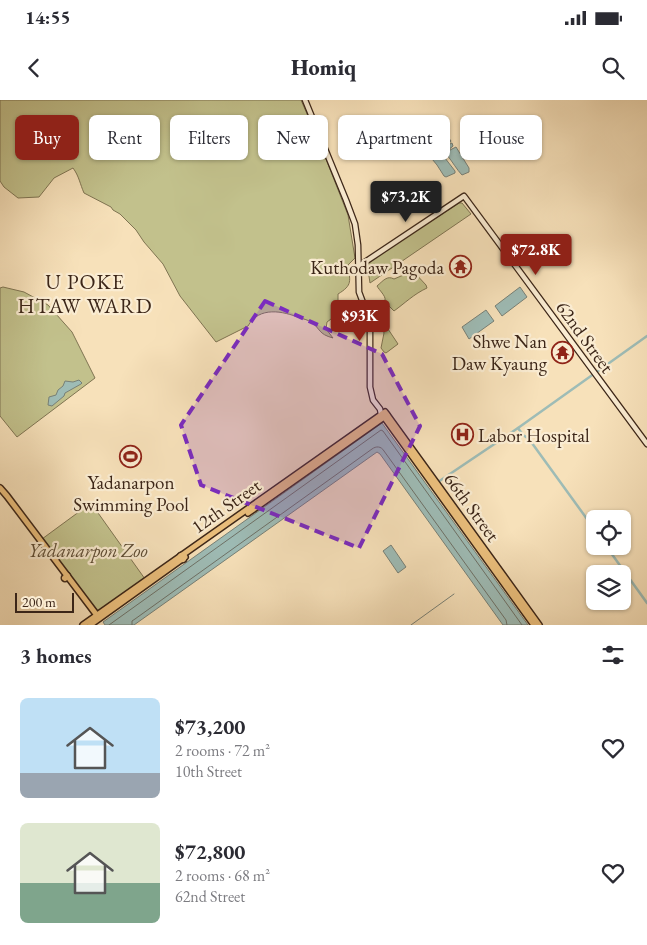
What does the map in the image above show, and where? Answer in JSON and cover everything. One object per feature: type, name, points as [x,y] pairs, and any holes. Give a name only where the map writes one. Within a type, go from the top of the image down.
[{"type":"main road","name":"66th Street","points":[[305,100],[352,215],[356,231],[359,292],[370,327],[371,393],[373,400],[539,625]]},
{"type":"main road","name":"62nd Street","points":[[359,266],[463,197],[647,444]]},
{"type":"main road","name":"62nd Street","points":[[596,375],[647,448]]},
{"type":"main road","name":"66th Street","points":[[383,413],[534,625]]},
{"type":"main road","name":"12th Street","points":[[90,625],[383,413]]},
{"type":"main road","points":[[0,488],[8,496],[66,577]]},
{"type":"main road","points":[[0,492],[98,619]]},
{"type":"main road","name":"12th Street","points":[[84,625],[98,619]]},
{"type":"highlighted area","points":[[265,301],[382,354],[420,426],[359,548],[201,485],[181,425]]},
{"type":"green space","points":[[0,100],[301,100],[307,115],[258,115],[258,160],[326,160],[348,215],[355,258],[348,265],[350,279],[348,285],[338,294],[338,314],[342,318],[339,322],[331,319],[327,322],[326,329],[333,338],[322,333],[309,321],[286,313],[265,313],[258,315],[248,326],[216,342],[180,296],[163,264],[136,230],[111,207],[84,193],[73,168],[54,178],[39,197],[18,198],[4,187],[0,181]]},
{"type":"green space","points":[[459,203],[462,203],[471,214],[370,283],[367,263]]},
{"type":"green space","points":[[413,271],[427,288],[394,311],[389,306],[385,308],[382,306],[385,298],[377,286],[387,278],[394,279]]},
{"type":"green space","points":[[0,288],[24,292],[48,305],[72,332],[95,378],[17,437],[0,416]]},
{"type":"green space","points":[[386,326],[398,344],[386,353],[381,348],[383,328]]},
{"type":"green space","name":"Yadanarpon Zoo","points":[[91,503],[145,579],[98,612],[42,539]]},
{"type":"water","points":[[456,147],[460,153],[460,160],[464,160],[469,168],[469,172],[462,175],[450,159],[450,150]]},
{"type":"water","points":[[433,160],[446,160],[455,173],[446,177]]},
{"type":"water","points":[[520,287],[527,297],[502,316],[495,306]]},
{"type":"water","points":[[486,310],[494,321],[469,339],[462,327]]},
{"type":"water","points":[[79,380],[81,384],[65,393],[52,406],[48,405],[49,397],[56,395],[65,381],[73,382]]},
{"type":"water","points":[[382,423],[528,625],[503,625],[377,452],[134,625],[105,625],[103,622]]},
{"type":"water","points":[[391,545],[406,567],[398,573],[383,551]]},
{"type":"waterway","points":[[438,482],[518,428],[647,336]]},
{"type":"waterway","points":[[518,428],[529,439],[586,518]]},
{"type":"waterway","points":[[612,555],[647,603]]},
{"type":"waterway","points":[[411,625],[454,594]]},
{"type":"place","name":"Kuthodaw Pagoda","points":[[460,267]]},
{"type":"place","name":"Shwe Nan Daw Kyaung","points":[[563,352]]},
{"type":"place","name":"Labor Hospital","points":[[462,435]]},
{"type":"place","name":"Yadanarpon Swimming Pool","points":[[131,456]]},
{"type":"district","name":"U POKE HTAW WARD","points":[[85,293]]}]
